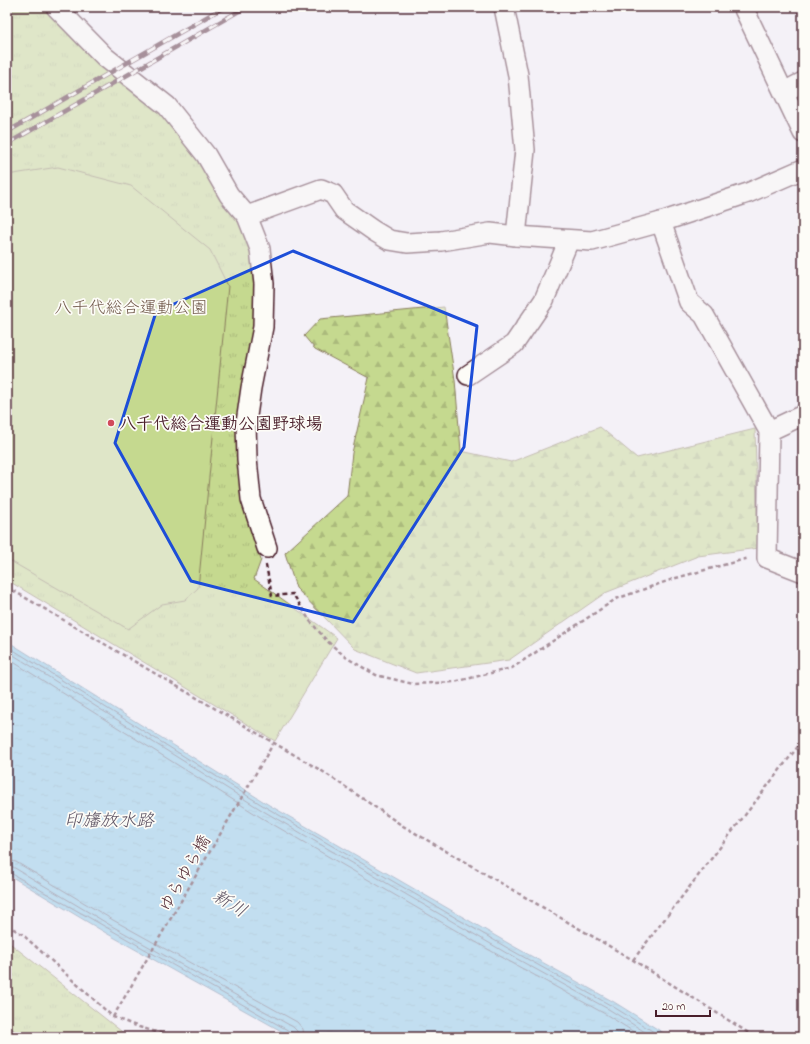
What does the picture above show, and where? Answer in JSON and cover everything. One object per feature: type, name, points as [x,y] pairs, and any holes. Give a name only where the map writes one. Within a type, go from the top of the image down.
[{"type":"street","points":[[56,7],[105,57],[167,106],[206,155],[229,195],[247,216],[260,249],[264,284],[263,327],[246,423],[247,459],[251,499],[267,548]]},
{"type":"street","points":[[504,7],[518,75],[525,150],[516,236]]},
{"type":"street","points":[[743,7],[803,133]]},
{"type":"street","points":[[784,92],[803,82]]},
{"type":"street","points":[[247,216],[321,189],[333,194],[344,210],[389,240],[407,243],[441,241],[490,233],[592,241],[661,222],[748,193],[803,169]]},
{"type":"street","points":[[661,222],[689,302],[704,315],[769,431],[768,558],[803,572]]},
{"type":"street","points":[[468,375],[514,344],[544,300],[569,240]]},
{"type":"street","points":[[769,431],[803,415]]},
{"type":"path","points":[[267,548],[266,568],[272,596],[293,594],[326,641],[347,658],[376,675],[413,684],[454,682],[512,668],[616,600],[676,578],[745,558],[768,558]]},
{"type":"path","points":[[7,587],[272,746],[322,771],[402,826],[633,960],[755,1037]]},
{"type":"path","points":[[633,960],[803,740]]},
{"type":"path","name":"ゆらゆら橋","points":[[114,1016],[272,746]]},
{"type":"path","points":[[7,925],[22,934],[114,1016],[174,1037]]},
{"type":"highlighted area","points":[[293,251],[477,326],[464,447],[353,622],[191,581],[115,443],[156,312]]},
{"type":"green space","name":"八千代総合運動公園","points":[[7,7],[46,7],[159,112],[198,161],[221,198],[243,225],[253,253],[255,326],[241,390],[237,449],[245,514],[261,560],[254,579],[337,638],[275,741],[7,580]]},
{"type":"green space","name":"八千代総合運動公園野球場","points":[[58,167],[131,186],[210,250],[228,286],[198,588],[185,600],[162,604],[128,629],[7,559],[7,175]]},
{"type":"green space","points":[[444,307],[455,380],[461,451],[511,462],[600,427],[637,458],[755,429],[758,548],[698,556],[605,593],[509,660],[416,673],[355,649],[296,588],[285,553],[347,496],[352,453],[369,378],[315,349],[304,336],[320,319]]},
{"type":"green space","points":[[7,941],[126,1035],[133,1037],[7,1037]]},
{"type":"water","name":"印旛放水路","points":[[7,641],[269,805],[513,946],[614,1002],[670,1037],[292,1037],[106,933],[7,874]]},
{"type":"building","points":[[10,1027],[21,1037],[7,1037],[7,1030]]},
{"type":"railway","points":[[7,132],[224,7]]},
{"type":"railway","points":[[7,144],[246,7]]},
{"type":"place","name":"八千代総合運動公園野球場","points":[[111,423]]},
{"type":"water label","name":"新川","points":[[230,903]]}]
